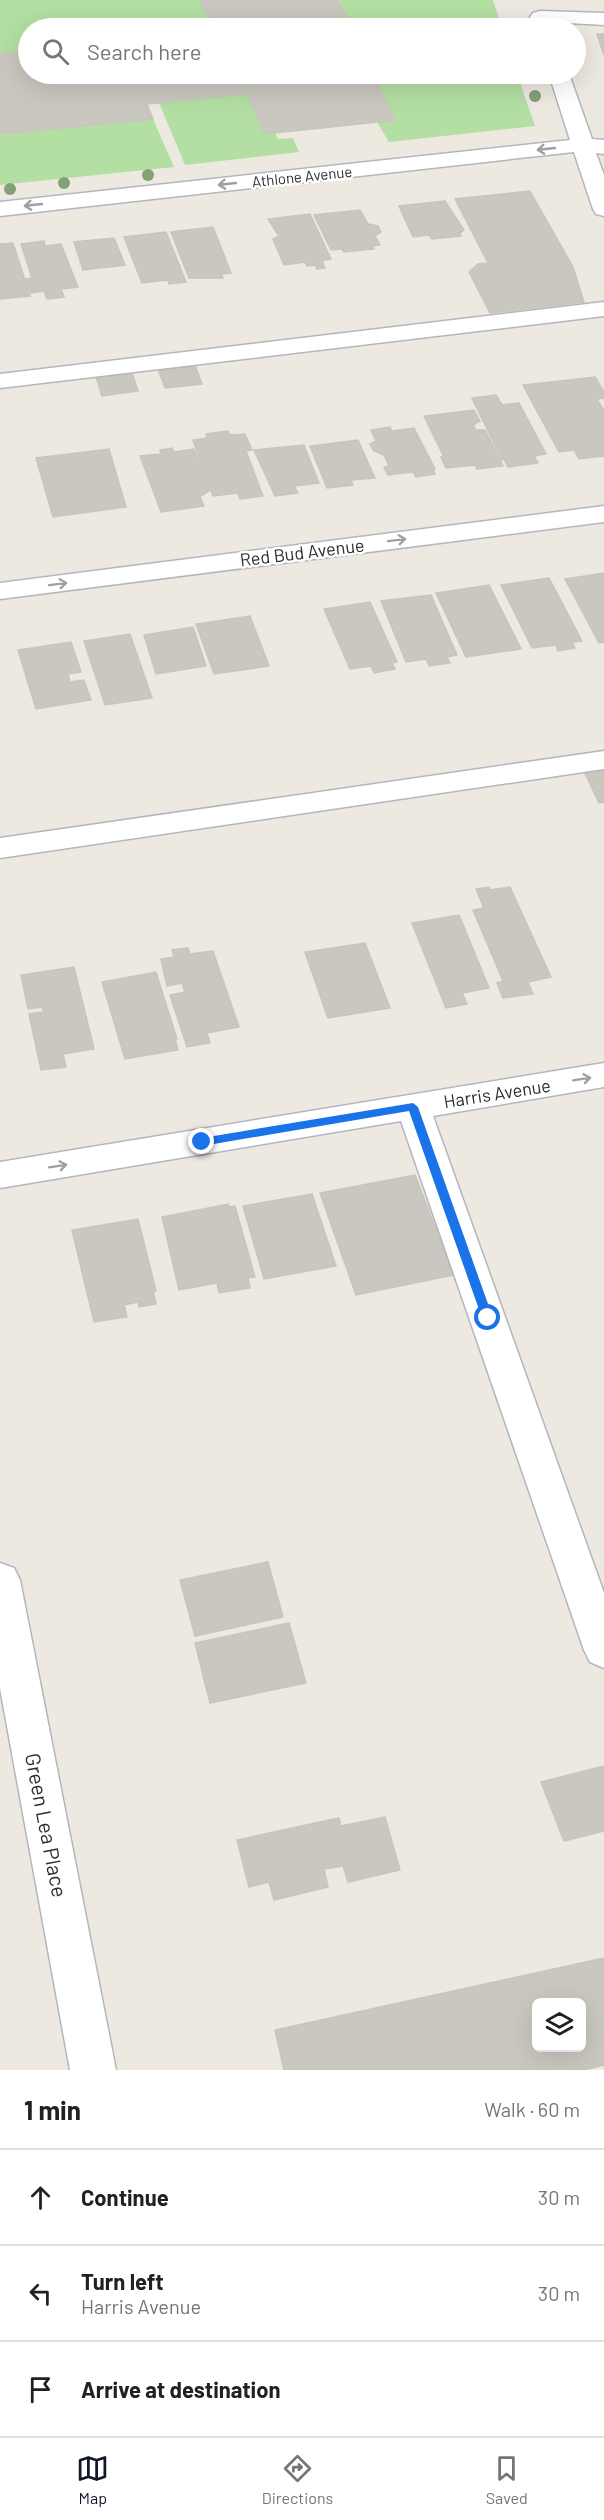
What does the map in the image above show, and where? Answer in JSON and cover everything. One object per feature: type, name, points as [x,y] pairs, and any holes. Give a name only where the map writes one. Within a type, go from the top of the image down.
[{"type":"street","points":[[540,15],[604,19]]},
{"type":"street","points":[[562,84],[604,209]]},
{"type":"street","name":"Athlone Avenue","points":[[0,209],[582,145],[604,147]]},
{"type":"street","points":[[0,381],[604,309]]},
{"type":"street","name":"Red Bud Avenue","points":[[0,591],[604,514]]},
{"type":"street","points":[[0,848],[604,760]]},
{"type":"street","name":"Harris Avenue","points":[[0,1175],[604,1075]]},
{"type":"street","points":[[413,1107],[604,1650]]},
{"type":"street","name":"Green Lea Place","points":[[0,1580],[93,2070]]},
{"type":"green space","points":[[0,0],[200,0],[208,18],[18,18],[18,52],[0,54]]},
{"type":"green space","points":[[337,0],[493,0],[499,18],[347,18]]},
{"type":"green space","points":[[377,84],[520,84],[535,126],[389,142],[377,122],[396,119]]},
{"type":"green space","points":[[247,94],[265,133],[275,133],[278,139],[293,138],[299,152],[185,165],[159,103]]},
{"type":"green space","points":[[153,119],[174,167],[0,185],[0,134]]},
{"type":"building","points":[[200,0],[337,0],[347,18],[208,18]]},
{"type":"building","points":[[597,34],[604,34],[604,55]]},
{"type":"building","points":[[18,52],[18,84],[377,84],[396,120],[265,134],[247,94],[147,104],[153,119],[0,134],[0,54]]},
{"type":"building","points":[[530,191],[573,267],[584,302],[490,313],[469,272],[478,264],[488,263],[455,199]]},
{"type":"building","points":[[445,201],[464,230],[460,233],[461,236],[432,239],[429,235],[413,237],[399,206]]},
{"type":"building","points":[[360,210],[368,224],[378,226],[381,232],[375,236],[380,245],[372,246],[374,249],[344,252],[342,249],[331,250],[314,215]]},
{"type":"building","points":[[310,214],[331,259],[322,261],[325,268],[317,269],[315,265],[307,266],[305,262],[284,265],[273,239],[279,236],[268,219]]},
{"type":"building","points":[[213,227],[231,273],[221,274],[223,278],[189,278],[171,232]]},
{"type":"building","points":[[166,232],[186,282],[169,284],[168,280],[142,283],[124,237]]},
{"type":"building","points":[[114,238],[125,265],[83,270],[74,242]]},
{"type":"building","points":[[44,241],[45,246],[61,244],[78,287],[61,289],[64,297],[47,299],[44,291],[31,293],[25,279],[32,278],[21,244]]},
{"type":"building","points":[[13,243],[30,296],[0,299],[0,244]]},
{"type":"building","points":[[195,365],[202,384],[165,388],[158,369]]},
{"type":"building","points":[[131,370],[138,391],[102,396],[95,374]]},
{"type":"building","points":[[595,377],[604,392],[604,398],[597,399],[604,411],[604,456],[579,459],[574,450],[559,452],[523,385]]},
{"type":"building","points":[[496,395],[502,405],[519,403],[546,454],[534,456],[538,463],[508,467],[504,459],[502,460],[472,398]]},
{"type":"building","points":[[474,410],[480,421],[473,425],[476,430],[485,430],[503,466],[477,469],[475,465],[446,468],[441,457],[444,457],[424,416]]},
{"type":"building","points":[[390,427],[392,431],[414,428],[435,469],[433,469],[435,474],[416,477],[413,472],[388,475],[384,467],[389,466],[384,455],[374,451],[370,444],[376,441],[371,430]]},
{"type":"building","points":[[228,431],[230,435],[245,434],[252,450],[246,451],[263,496],[240,499],[238,493],[213,496],[193,440],[207,438],[206,434]]},
{"type":"building","points":[[358,440],[375,478],[351,480],[353,485],[327,488],[310,446]]},
{"type":"building","points":[[304,445],[319,483],[294,486],[298,493],[275,496],[254,450]]},
{"type":"building","points":[[172,448],[174,452],[194,449],[210,490],[200,497],[204,506],[161,512],[140,456],[161,454],[160,450]]},
{"type":"building","points":[[109,449],[126,507],[53,517],[36,458]]},
{"type":"building","points":[[604,573],[604,642],[599,643],[565,579]]},
{"type":"building","points":[[549,578],[582,641],[572,642],[575,648],[558,651],[556,645],[532,648],[501,585]]},
{"type":"building","points":[[489,585],[521,649],[466,657],[436,593]]},
{"type":"building","points":[[431,595],[457,655],[447,657],[450,663],[429,666],[426,659],[406,662],[381,601]]},
{"type":"building","points":[[370,602],[397,662],[392,663],[395,669],[374,673],[371,666],[350,669],[324,609]]},
{"type":"building","points":[[250,616],[269,666],[214,674],[196,624]]},
{"type":"building","points":[[193,627],[206,666],[156,674],[144,635]]},
{"type":"building","points":[[130,634],[152,698],[105,705],[84,641]]},
{"type":"building","points":[[71,642],[81,672],[68,674],[70,682],[84,680],[91,700],[36,709],[18,650]]},
{"type":"building","points":[[604,766],[604,802],[599,803],[583,769]]},
{"type":"building","points":[[489,887],[490,890],[510,887],[551,977],[528,982],[533,994],[503,998],[497,983],[503,981],[473,910],[484,908],[476,889]]},
{"type":"building","points":[[459,915],[489,988],[462,993],[467,1004],[446,1008],[412,923]]},
{"type":"building","points":[[365,943],[390,1008],[328,1018],[305,952]]},
{"type":"building","points":[[188,948],[190,954],[213,951],[239,1027],[207,1033],[210,1043],[187,1047],[170,995],[185,992],[182,983],[167,986],[161,959],[174,957],[172,950]]},
{"type":"building","points":[[74,967],[94,1049],[63,1054],[66,1067],[41,1070],[29,1014],[44,1012],[42,1007],[28,1009],[21,975]]},
{"type":"building","points":[[156,972],[177,1039],[175,1039],[178,1050],[125,1059],[102,982]]},
{"type":"building","points":[[415,1175],[454,1275],[356,1295],[320,1193]]},
{"type":"building","points":[[312,1194],[336,1266],[264,1279],[243,1206]]},
{"type":"building","points":[[228,1204],[229,1207],[235,1206],[255,1277],[248,1278],[250,1288],[219,1293],[217,1283],[179,1290],[162,1217]]},
{"type":"building","points":[[138,1219],[156,1291],[153,1291],[156,1304],[139,1307],[138,1302],[124,1305],[127,1317],[94,1322],[72,1230]]},
{"type":"building","points":[[268,1562],[283,1617],[195,1636],[180,1580]]},
{"type":"building","points":[[289,1623],[306,1683],[210,1703],[195,1643]]},
{"type":"building","points":[[604,1766],[604,1831],[564,1841],[541,1782]]},
{"type":"building","points":[[385,1817],[400,1870],[348,1882],[343,1866],[324,1869],[328,1887],[274,1900],[269,1882],[249,1887],[237,1840],[339,1818],[341,1826]]},
{"type":"building","points":[[604,1958],[604,2065],[584,2070],[284,2070],[275,2030]]},
{"type":"route","points":[[202,1142],[413,1107],[488,1318]]}]
